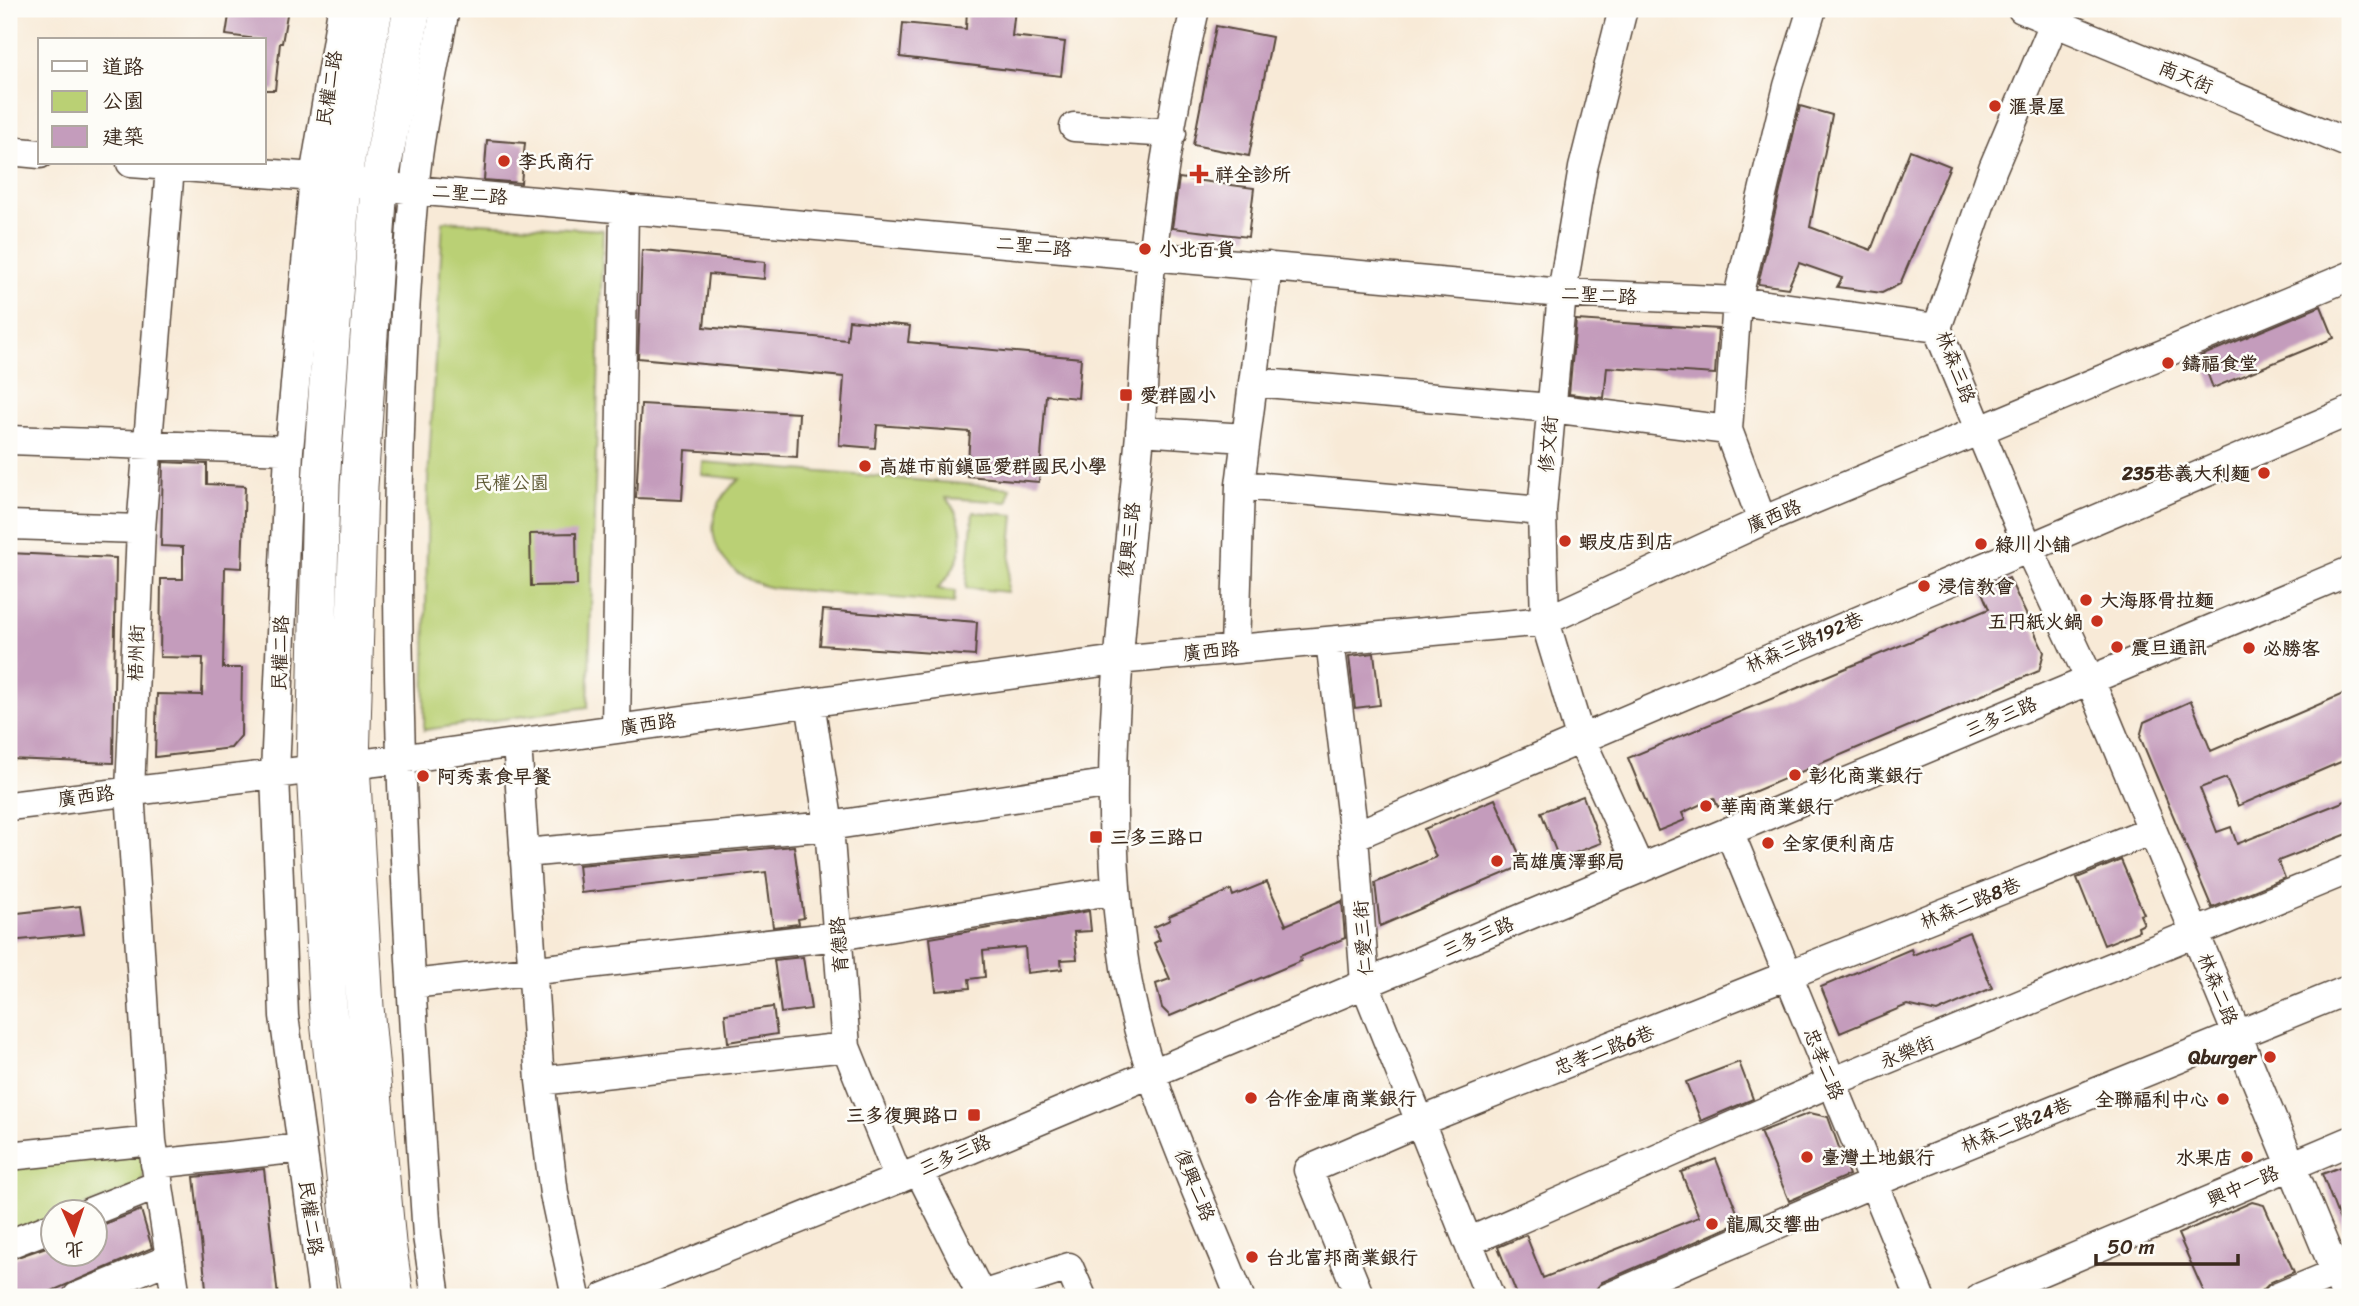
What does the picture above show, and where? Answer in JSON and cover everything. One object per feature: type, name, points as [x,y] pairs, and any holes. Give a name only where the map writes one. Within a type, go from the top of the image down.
[{"type":"main road","name":"民權二路","points":[[361,1297],[353,1255],[328,1010],[315,769],[328,179],[374,9]]},
{"type":"main road","points":[[395,1297],[387,1243],[365,1007],[352,764],[359,486],[397,187],[412,9]]},
{"type":"street","name":"民權二路","points":[[323,1297],[284,1016],[275,773],[289,450],[328,179],[342,9]]},
{"type":"street","points":[[436,1297],[428,1236],[400,759],[397,187],[445,9]]},
{"type":"street","name":"復興三路","points":[[1151,1072],[1125,970],[1116,890],[1112,783],[1117,660],[1140,431],[1152,257],[1195,9]]},
{"type":"street","name":"修文街","points":[[1623,9],[1583,168],[1562,293],[1542,511],[1545,621],[1580,737],[1640,869]]},
{"type":"street","points":[[1762,521],[1728,430],[1737,301],[1788,86],[1812,9]]},
{"type":"street","name":"南天街","points":[[2022,9],[2057,15],[2350,145]]},
{"type":"street","name":"林森三路","points":[[2057,15],[1993,168],[1937,328],[2028,547],[2090,680]]},
{"type":"street","points":[[1074,127],[1172,133]]},
{"type":"street","points":[[9,151],[38,154]]},
{"type":"street","name":"二聖二路","points":[[141,164],[1562,293],[1737,301],[1937,328]]},
{"type":"street","name":"梧州街","points":[[170,167],[141,528],[130,791],[155,1163],[176,1297]]},
{"type":"street","points":[[616,728],[624,208]]},
{"type":"street","points":[[1235,649],[1240,485],[1268,266]]},
{"type":"street","name":"廣西路","points":[[9,806],[400,759],[1117,660],[1545,621],[1762,521],[2350,276]]},
{"type":"street","points":[[1253,382],[1551,408],[1728,430]]},
{"type":"street","name":"林森三路192巷","points":[[1354,836],[1580,737],[2350,411]]},
{"type":"street","points":[[1140,431],[1245,438]]},
{"type":"street","points":[[9,440],[289,450]]},
{"type":"street","points":[[1240,485],[1542,511]]},
{"type":"street","points":[[9,525],[141,528]]},
{"type":"street","name":"三多三路","points":[[605,1297],[909,1175],[2350,571]]},
{"type":"street","name":"仁愛三街","points":[[1330,641],[1354,836],[1366,984],[1490,1297]]},
{"type":"street","name":"林森二路","points":[[2090,680],[2291,1166],[2344,1279]]},
{"type":"street","name":"育德路","points":[[810,702],[829,826],[846,1047],[909,1175],[979,1296]]},
{"type":"street","points":[[517,743],[540,1081],[554,1194],[576,1297]]},
{"type":"street","points":[[524,853],[829,826],[1112,783]]},
{"type":"street","name":"林森二路8巷","points":[[1789,977],[2152,830]]},
{"type":"street","name":"忠孝二路","points":[[1729,831],[1920,1297]]},
{"type":"street","name":"永樂街","points":[[1468,1242],[1832,1082],[2350,869]]},
{"type":"street","points":[[412,984],[838,936],[1116,890]]},
{"type":"street","name":"忠孝二路6巷","points":[[1360,1297],[1308,1170],[1419,1122],[1789,977]]},
{"type":"street","name":"林森二路24巷","points":[[1609,1297],[1873,1183],[2350,989]]},
{"type":"street","points":[[540,1081],[846,1047]]},
{"type":"street","name":"復興二路","points":[[1151,1072],[1240,1297]]},
{"type":"street","name":"興中一路","points":[[1981,1297],[2350,1141]]},
{"type":"street","points":[[9,1156],[155,1163],[302,1148]]},
{"type":"street","points":[[108,1198],[155,1163]]},
{"type":"street","points":[[9,1244],[38,1233]]},
{"type":"street","points":[[77,1297],[169,1259]]},
{"type":"street","points":[[979,1296],[1069,1267],[1082,1297]]},
{"type":"street","points":[[2278,1297],[2344,1279]]},
{"type":"green space","name":"民權公園","points":[[443,221],[603,230],[588,707],[424,730],[428,481]]},
{"type":"green space","points":[[703,462],[1010,488],[1008,502],[946,498],[959,521],[961,545],[953,568],[937,589],[955,591],[954,603],[773,588],[753,582],[736,572],[724,559],[716,544],[713,528],[716,511],[725,494],[740,479],[702,475]]},
{"type":"green space","points":[[973,512],[1014,515],[1007,592],[966,588]]},
{"type":"green space","points":[[148,1155],[141,1185],[106,1198],[38,1198],[38,1225],[9,1236],[9,1165]]},
{"type":"building","points":[[230,9],[288,9],[280,43],[275,90],[266,90],[266,38],[226,35]]},
{"type":"building","points":[[967,9],[1015,9],[1012,36],[1065,42],[1061,76],[900,57],[903,23],[966,29]]},
{"type":"building","points":[[1216,26],[1272,37],[1249,156],[1193,145]]},
{"type":"building","points":[[1800,106],[1832,115],[1810,227],[1871,250],[1910,150],[1950,166],[1900,284],[1882,293],[1837,287],[1842,278],[1799,263],[1788,288],[1758,284]]},
{"type":"building","name":"李氏商行","points":[[487,140],[525,143],[521,183],[484,180]]},
{"type":"building","points":[[1179,178],[1254,188],[1248,237],[1172,228]]},
{"type":"building","points":[[642,250],[765,262],[764,279],[709,274],[704,327],[847,340],[849,320],[910,326],[908,342],[1081,358],[1078,398],[1046,395],[1039,482],[967,476],[970,432],[877,425],[875,448],[839,445],[844,377],[638,358]]},
{"type":"building","points":[[2321,306],[2334,338],[2213,388],[2201,356]]},
{"type":"building","points":[[1576,320],[1718,329],[1715,374],[1607,367],[1604,398],[1569,394]]},
{"type":"building","points":[[641,404],[799,413],[797,457],[685,450],[682,500],[636,498]]},
{"type":"building","points":[[163,462],[207,464],[207,484],[245,486],[242,568],[225,567],[223,668],[242,668],[241,736],[231,748],[155,757],[157,694],[202,695],[203,658],[160,657],[161,579],[183,579],[183,547],[161,546]]},
{"type":"building","points":[[576,533],[577,585],[531,586],[530,534]]},
{"type":"building","points":[[9,553],[116,558],[113,763],[9,759]]},
{"type":"building","points":[[2009,578],[2044,652],[2039,671],[1718,807],[1714,798],[1682,813],[1685,820],[1658,831],[1628,758],[1989,609],[1981,590]]},
{"type":"building","points":[[823,610],[977,622],[975,656],[820,645]]},
{"type":"building","points":[[1374,653],[1380,705],[1355,708],[1349,656]]},
{"type":"building","points":[[2350,691],[2350,758],[2238,806],[2226,778],[2200,788],[2217,832],[2231,827],[2237,844],[2350,799],[2350,833],[2278,861],[2285,878],[2212,908],[2140,737],[2144,722],[2191,701],[2211,751]]},
{"type":"building","points":[[1583,796],[1601,843],[1559,859],[1541,812]]},
{"type":"building","points":[[1495,799],[1524,865],[1380,926],[1375,883],[1436,857],[1424,829]]},
{"type":"building","points":[[794,846],[804,918],[798,919],[799,924],[773,927],[766,872],[581,893],[578,865]]},
{"type":"building","points":[[2121,860],[2144,914],[2140,915],[2144,924],[2138,927],[2139,931],[2104,945],[2077,878]]},
{"type":"building","points":[[1267,882],[1286,925],[1342,901],[1345,938],[1300,957],[1301,961],[1170,1016],[1162,1008],[1156,984],[1170,979],[1154,943],[1160,940],[1154,927],[1170,920],[1169,916],[1231,890],[1233,896]]},
{"type":"building","points":[[80,906],[84,934],[9,941],[9,914]]},
{"type":"building","points":[[1089,911],[1091,931],[1074,932],[1077,959],[1061,960],[1062,969],[1027,973],[1025,947],[983,951],[985,977],[969,979],[970,988],[936,991],[930,938]]},
{"type":"building","points":[[1969,932],[1992,988],[1937,1012],[1907,1005],[1840,1033],[1821,987],[1911,949],[1913,955]]},
{"type":"building","points":[[803,957],[811,1009],[781,1013],[774,960]]},
{"type":"building","points":[[773,1007],[777,1034],[728,1042],[725,1014]]},
{"type":"building","points":[[1739,1062],[1753,1099],[1701,1121],[1686,1082]]},
{"type":"building","name":"臺灣土地銀行","points":[[1810,1113],[1828,1117],[1849,1175],[1789,1201],[1760,1132]]},
{"type":"building","name":"龍鳳交響曲","points":[[1716,1159],[1741,1222],[1602,1282],[1593,1293],[1581,1297],[1518,1297],[1498,1247],[1526,1235],[1543,1278],[1699,1217],[1681,1172]]},
{"type":"building","points":[[2350,1163],[2350,1244],[2349,1244],[2322,1174]]},
{"type":"building","points":[[264,1169],[278,1297],[207,1297],[194,1177]]},
{"type":"building","points":[[2252,1202],[2264,1205],[2294,1272],[2271,1282],[2256,1297],[2206,1297],[2178,1234]]},
{"type":"building","points":[[141,1210],[152,1248],[108,1267],[108,1223]]},
{"type":"building","points":[[38,1250],[38,1268],[105,1268],[38,1297],[9,1297],[9,1260]]},
{"type":"place","name":"滙景屋","points":[[1995,106]]},
{"type":"place","name":"李氏商行","points":[[504,161]]},
{"type":"place","name":"祥全診所","points":[[1199,174]]},
{"type":"place","name":"小北百貨","points":[[1145,249]]},
{"type":"place","name":"鑄福食堂","points":[[2168,363]]},
{"type":"place","name":"愛群國小","points":[[1126,395]]},
{"type":"place","name":"高雄市前鎮區愛群國民小學","points":[[865,466]]},
{"type":"place","name":"235巷義大利麵","points":[[2264,473]]},
{"type":"place","name":"蝦皮店到店","points":[[1565,541]]},
{"type":"place","name":"綠川小舖","points":[[1981,544]]},
{"type":"place","name":"浸信教會","points":[[1924,586]]},
{"type":"place","name":"大海豚骨拉麵","points":[[2086,600]]},
{"type":"place","name":"五円紙火鍋","points":[[2097,621]]},
{"type":"place","name":"震旦通訊","points":[[2117,647]]},
{"type":"place","name":"必勝客","points":[[2249,648]]},
{"type":"place","name":"彰化商業銀行","points":[[1795,775]]},
{"type":"place","name":"阿秀素食早餐","points":[[423,776]]},
{"type":"place","name":"華南商業銀行","points":[[1706,806]]},
{"type":"place","name":"三多三路口","points":[[1096,837]]},
{"type":"place","name":"全家便利商店","points":[[1768,843]]},
{"type":"place","name":"高雄廣澤郵局","points":[[1497,861]]},
{"type":"place","name":"Qburger","points":[[2270,1057]]},
{"type":"place","name":"合作金庫商業銀行","points":[[1251,1098]]},
{"type":"place","name":"全聯福利中心","points":[[2223,1099]]},
{"type":"place","name":"三多復興路口","points":[[974,1115]]},
{"type":"place","name":"臺灣土地銀行","points":[[1807,1157]]},
{"type":"place","name":"水果店","points":[[2247,1157]]},
{"type":"place","name":"龍鳳交響曲","points":[[1712,1224]]},
{"type":"place","name":"台北富邦商業銀行","points":[[1252,1257]]}]
